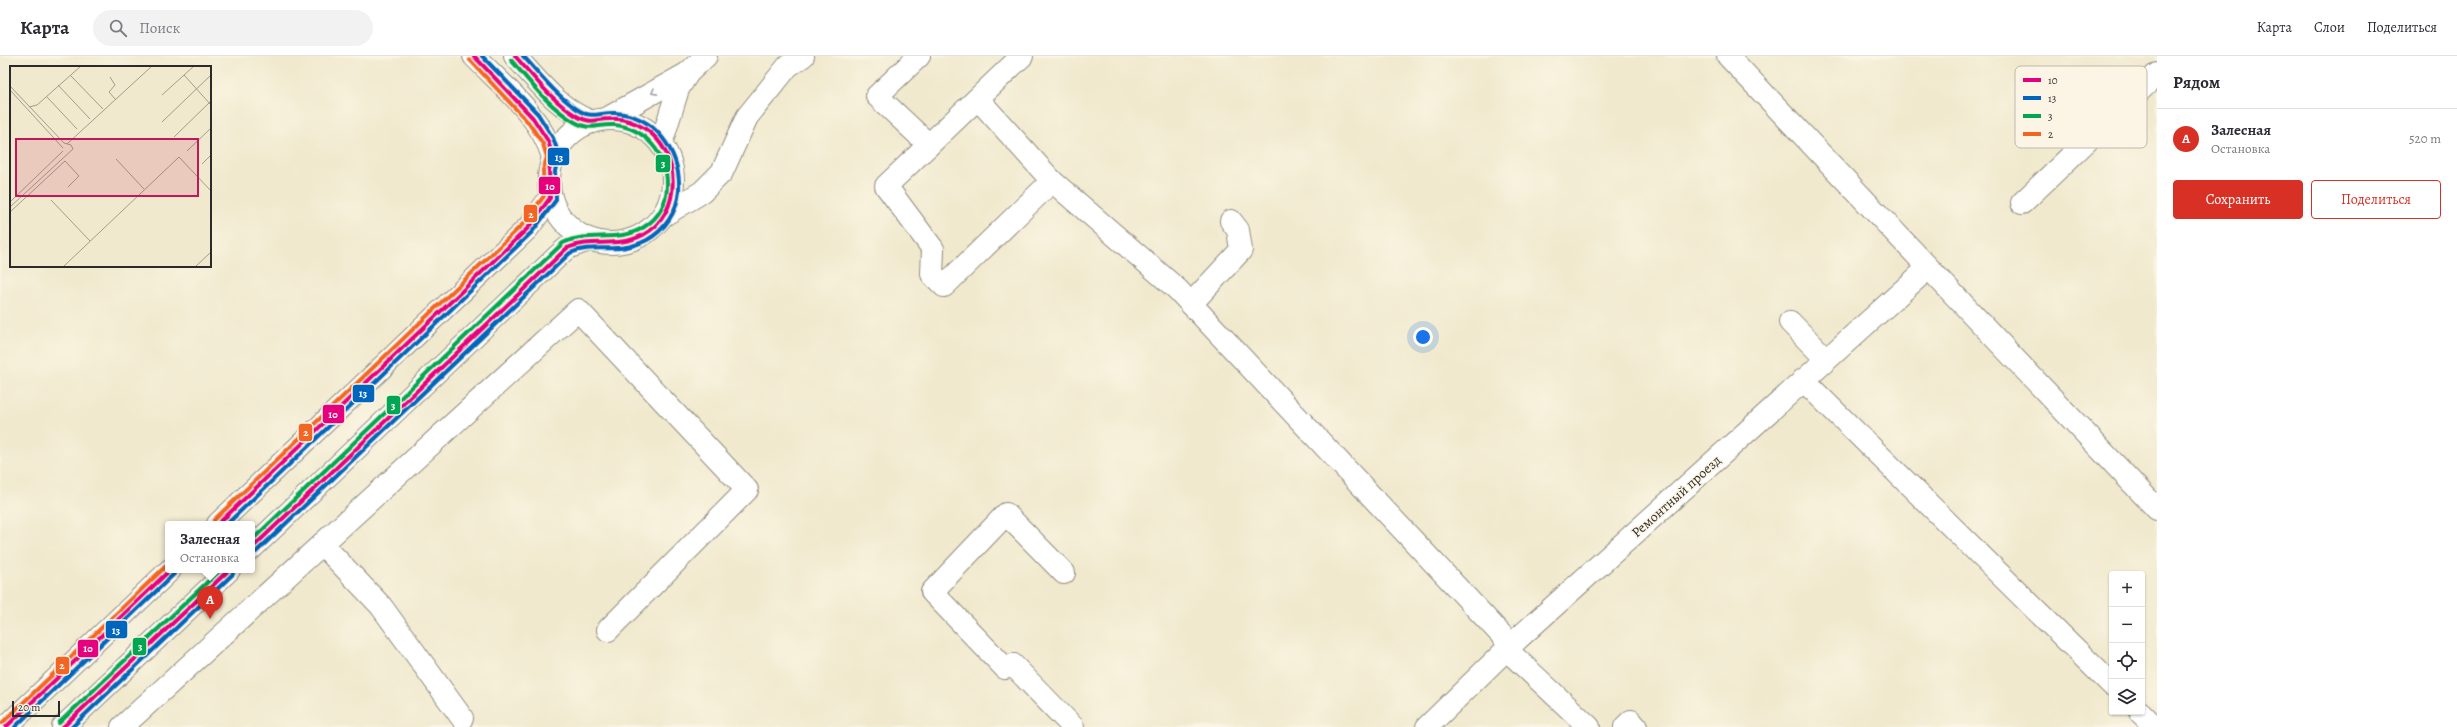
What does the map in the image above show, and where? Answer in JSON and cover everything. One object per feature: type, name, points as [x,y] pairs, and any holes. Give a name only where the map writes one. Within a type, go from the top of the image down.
[{"type":"street","points":[[474,56],[533,118],[548,140],[553,157]]},
{"type":"street","points":[[515,56],[562,105],[580,117],[599,120],[635,123],[647,130],[661,144],[670,160],[674,179],[672,198],[664,215],[650,231],[631,241],[610,244],[589,240],[567,226],[558,216],[550,198],[549,177],[553,157],[562,142],[576,130],[599,120],[688,73]]},
{"type":"street","points":[[661,144],[678,89],[688,73],[706,56]]},
{"type":"street","points":[[664,215],[702,192],[722,172],[747,117],[788,66],[803,56]]},
{"type":"street","points":[[919,56],[877,96],[929,145]]},
{"type":"street","points":[[1022,56],[886,186],[933,249],[932,274],[944,286],[1052,181]]},
{"type":"street","points":[[1728,56],[2157,509]]},
{"type":"street","points":[[2147,84],[2157,74]]},
{"type":"street","points":[[978,98],[1052,181],[1184,297],[1508,647],[1589,727]]},
{"type":"street","points":[[2022,203],[2080,148]]},
{"type":"street","points":[[221,521],[528,228],[550,198]]},
{"type":"street","points":[[1184,297],[1242,250],[1238,230],[1231,221]]},
{"type":"street","points":[[255,545],[563,252],[578,243],[589,240]]},
{"type":"street","name":"Ремонтный проезд","points":[[1427,727],[1508,647],[1802,380],[1928,268]]},
{"type":"street","points":[[122,727],[578,310],[747,490],[608,630]]},
{"type":"street","points":[[1790,322],[1826,359]]},
{"type":"street","points":[[1802,380],[2109,681]]},
{"type":"street","points":[[1064,573],[1006,514],[932,592],[1005,668],[1014,665],[1073,727]]},
{"type":"street","points":[[322,544],[381,606],[462,718]]},
{"type":"street","points":[[6,727],[167,573]]},
{"type":"street","points":[[63,727],[226,573]]},
{"type":"street","points":[[2143,715],[2155,727]]},
{"type":"street","points":[[1625,727],[1631,722],[1636,727]]},
{"type":"transit line","name":"10","points":[[221,521],[528,228],[550,198],[549,170],[553,157],[548,141],[533,118],[474,56]]},
{"type":"transit line","name":"13","points":[[230,521],[532,232],[556,200],[555,171],[559,155],[553,138],[538,114],[482,56]]},
{"type":"transit line","name":"10","points":[[255,545],[567,248],[586,243],[614,242],[633,239],[643,235],[656,225],[665,213],[671,198],[673,183],[671,167],[666,152],[657,139],[644,128],[628,121],[619,119],[589,121],[580,118],[566,109],[550,95],[515,56]]},
{"type":"transit line","name":"13","points":[[256,552],[570,253],[580,250],[616,248],[636,245],[647,240],[665,226],[673,213],[678,199],[678,177],[675,163],[663,138],[653,128],[629,115],[615,113],[589,115],[580,111],[564,99],[523,56]]},
{"type":"transit line","name":"2","points":[[214,520],[523,224],[544,196],[543,170],[547,157],[543,144],[528,122],[470,60]]},
{"type":"transit line","name":"3","points":[[255,537],[563,243],[583,237],[614,236],[634,232],[650,223],[662,208],[667,191],[666,173],[663,162],[652,144],[635,131],[625,127],[614,125],[589,127],[573,121],[547,101],[511,60]]},
{"type":"transit line","name":"2","points":[[2,723],[165,567]]},
{"type":"transit line","name":"10","points":[[6,727],[167,573]]},
{"type":"transit line","name":"3","points":[[59,723],[217,573]]},
{"type":"transit line","name":"10","points":[[63,727],[226,573]]},
{"type":"transit line","name":"13","points":[[15,727],[174,574]]},
{"type":"transit line","name":"13","points":[[72,727],[233,574]]},
{"type":"place","name":"Залесная","points":[[210,619]]}]
